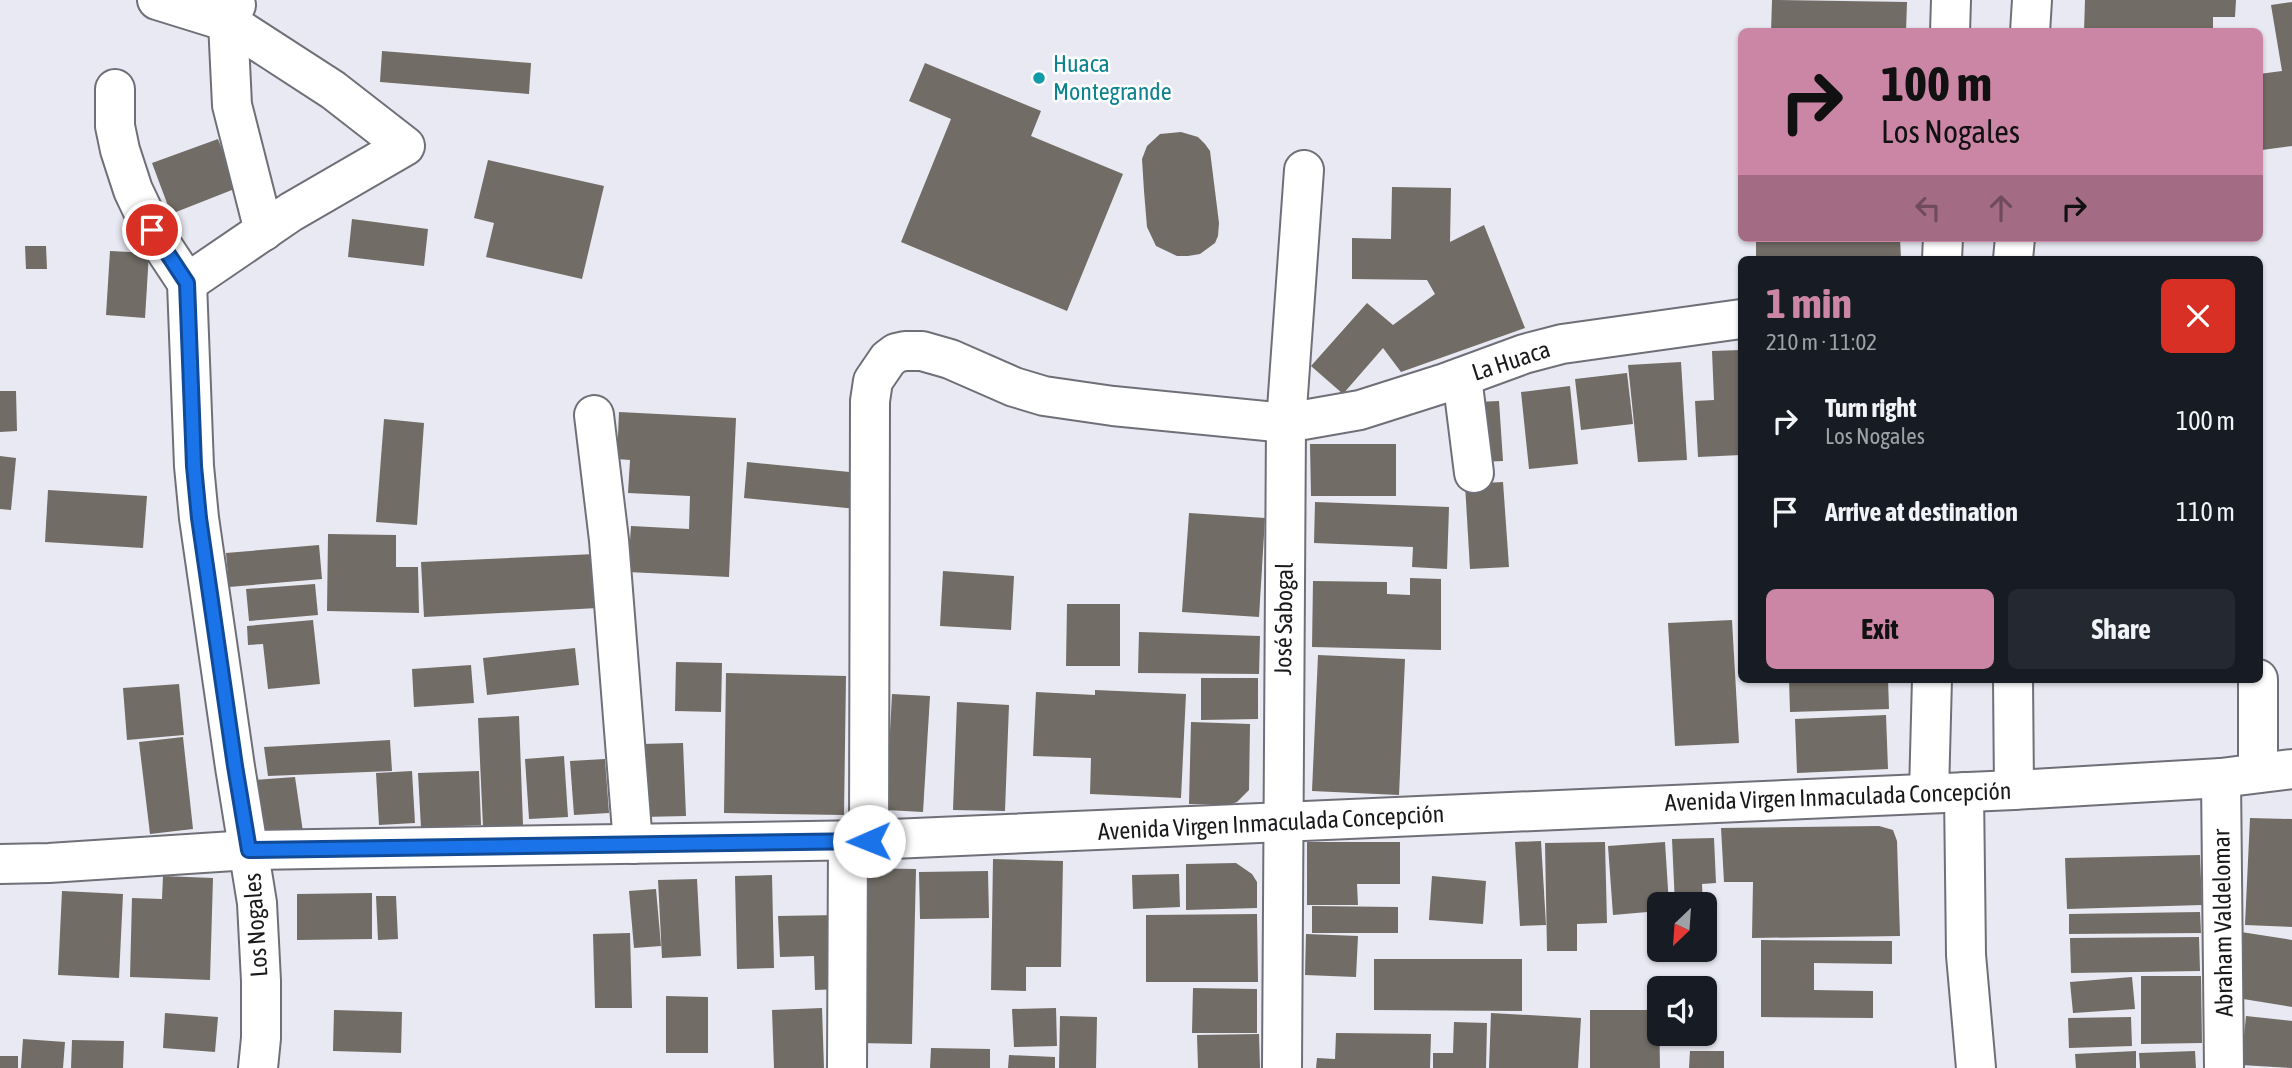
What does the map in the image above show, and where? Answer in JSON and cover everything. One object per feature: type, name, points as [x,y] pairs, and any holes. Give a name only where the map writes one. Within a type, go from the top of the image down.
[{"type":"street","points":[[116,89],[115,126],[133,190],[152,230],[187,283],[335,185],[405,146],[234,11],[157,0]]},
{"type":"street","points":[[1950,28],[1951,0]]},
{"type":"street","points":[[2030,28],[2032,0]]},
{"type":"street","points":[[234,11],[232,105],[264,231]]},
{"type":"street","name":"José Sabogal","points":[[1282,1068],[1286,423],[1304,170]]},
{"type":"street","name":"Los Nogales","points":[[187,283],[193,453],[199,518],[257,903],[261,1038],[258,1068]]},
{"type":"street","name":"La Huaca","points":[[859,841],[870,401],[873,381],[888,359],[896,353],[922,351],[943,357],[1014,387],[1044,396],[1114,406],[1286,423],[1360,410],[1524,354],[1562,344],[1738,319]]},
{"type":"street","points":[[1462,377],[1474,473]]},
{"type":"street","points":[[594,415],[609,540],[633,844]]},
{"type":"street","points":[[1933,683],[1966,955],[1976,1068]]},
{"type":"street","points":[[2013,683],[2014,790]]},
{"type":"street","points":[[2259,683],[2275,771]]},
{"type":"street","name":"Avenida Virgen Inmaculada Concepción","points":[[0,864],[249,850],[859,841],[2014,790],[2221,778],[2275,771]]},
{"type":"street","name":"Abraham Valdelomar","points":[[2221,778],[2224,1068]]},
{"type":"street","points":[[847,1068],[859,841]]},
{"type":"building","points":[[1772,0],[1907,2],[1906,28],[1771,28]]},
{"type":"building","points":[[2085,0],[2236,0],[2235,17],[2213,17],[2213,28],[2084,28]]},
{"type":"building","points":[[2292,2],[2292,146],[2263,150],[2263,73],[2282,71],[2271,5]]},
{"type":"building","points":[[382,51],[531,63],[529,94],[380,82]]},
{"type":"building","points":[[925,63],[1041,111],[1031,136],[1123,174],[1067,311],[901,242],[951,119],[909,101]]},
{"type":"building","points":[[1181,132],[1198,137],[1210,151],[1219,223],[1215,243],[1200,254],[1188,256],[1177,256],[1156,246],[1147,227],[1142,159],[1147,146],[1160,134]]},
{"type":"building","points":[[218,139],[237,188],[171,214],[152,163]]},
{"type":"building","points":[[488,160],[604,186],[582,279],[486,257],[494,223],[474,218]]},
{"type":"building","points":[[1392,187],[1451,188],[1450,242],[1484,225],[1525,328],[1401,372],[1383,348],[1343,394],[1311,366],[1367,303],[1393,325],[1435,294],[1427,280],[1352,279],[1352,238],[1391,239]]},
{"type":"building","points":[[352,219],[428,229],[424,266],[348,257]]},
{"type":"building","points":[[1756,242],[1900,242],[1901,256],[1756,256]]},
{"type":"building","points":[[25,246],[46,246],[47,269],[26,269]]},
{"type":"building","points":[[110,251],[149,253],[145,318],[106,315]]},
{"type":"building","points":[[1738,350],[1738,455],[1698,457],[1695,401],[1714,400],[1712,351]]},
{"type":"building","points":[[1681,362],[1687,460],[1638,462],[1628,365]]},
{"type":"building","points":[[1627,373],[1633,424],[1581,430],[1575,379]]},
{"type":"building","points":[[1570,386],[1578,464],[1529,469],[1521,392]]},
{"type":"building","points":[[0,391],[16,391],[17,431],[0,432]]},
{"type":"building","points":[[1499,401],[1503,461],[1478,462],[1476,402]]},
{"type":"building","points":[[619,412],[736,418],[729,577],[628,572],[631,526],[689,529],[690,496],[628,493],[630,460],[617,459]]},
{"type":"building","points":[[384,419],[424,423],[417,525],[376,522]]},
{"type":"building","points":[[1310,444],[1396,444],[1396,496],[1311,496]]},
{"type":"building","points":[[0,456],[16,458],[11,510],[0,509]]},
{"type":"building","points":[[747,462],[860,473],[857,509],[744,498]]},
{"type":"building","points":[[1503,482],[1509,567],[1470,569],[1465,484]]},
{"type":"building","points":[[48,490],[147,496],[143,548],[45,542]]},
{"type":"building","points":[[1315,502],[1449,507],[1447,569],[1412,567],[1413,547],[1314,543]]},
{"type":"building","points":[[1189,513],[1265,518],[1259,617],[1182,612]]},
{"type":"building","points":[[328,534],[396,535],[396,567],[418,567],[419,613],[327,611]]},
{"type":"building","points":[[319,545],[322,579],[229,587],[226,553]]},
{"type":"building","points":[[595,554],[598,608],[424,617],[421,562]]},
{"type":"building","points":[[943,571],[1014,576],[1011,630],[940,626]]},
{"type":"building","points":[[1410,578],[1441,579],[1441,650],[1312,647],[1313,581],[1387,582],[1387,594],[1410,595]]},
{"type":"building","points":[[315,584],[318,615],[249,621],[246,589]]},
{"type":"building","points":[[1067,604],[1120,604],[1120,666],[1066,666]]},
{"type":"building","points":[[313,620],[320,684],[268,689],[263,644],[248,645],[247,626]]},
{"type":"building","points":[[1732,620],[1739,743],[1675,746],[1668,623]]},
{"type":"building","points":[[1139,632],[1260,636],[1259,674],[1138,673]]},
{"type":"building","points":[[575,648],[579,685],[487,695],[483,658]]},
{"type":"building","points":[[1318,655],[1405,659],[1399,795],[1312,791]]},
{"type":"building","points":[[676,662],[722,663],[721,712],[675,711]]},
{"type":"building","points":[[471,665],[474,703],[414,707],[412,669]]},
{"type":"building","points":[[726,673],[846,676],[844,815],[724,813]]},
{"type":"building","points":[[1201,678],[1258,678],[1258,719],[1201,720]]},
{"type":"building","points":[[1789,683],[1888,683],[1889,709],[1790,712]]},
{"type":"building","points":[[179,684],[184,735],[127,740],[123,688]]},
{"type":"building","points":[[1095,690],[1186,694],[1181,798],[1090,794],[1091,758],[1033,756],[1036,692],[1095,695]]},
{"type":"building","points":[[892,694],[930,696],[923,812],[886,810]]},
{"type":"building","points":[[957,702],[1009,705],[1005,811],[953,810]]},
{"type":"building","points":[[1886,715],[1888,769],[1797,773],[1795,719]]},
{"type":"building","points":[[519,716],[523,825],[483,826],[478,718]]},
{"type":"building","points":[[1191,722],[1250,724],[1249,790],[1237,802],[1229,805],[1189,804]]},
{"type":"building","points":[[183,737],[193,829],[150,834],[139,742]]},
{"type":"building","points":[[390,740],[392,771],[268,776],[264,747]]},
{"type":"building","points":[[683,743],[686,816],[643,817],[641,744]]},
{"type":"building","points":[[564,756],[568,817],[529,819],[525,759]]},
{"type":"building","points":[[605,759],[609,813],[574,815],[570,761]]},
{"type":"building","points":[[412,771],[415,823],[379,825],[376,773]]},
{"type":"building","points":[[479,771],[481,825],[421,828],[418,773]]},
{"type":"building","points":[[295,777],[303,832],[258,836],[253,780]]},
{"type":"building","points":[[2250,818],[2292,819],[2292,927],[2245,925]]},
{"type":"building","points":[[1879,826],[1893,830],[1897,841],[1900,936],[1752,938],[1753,882],[1724,882],[1721,828]]},
{"type":"building","points":[[1714,838],[1716,883],[1702,884],[1702,892],[1674,892],[1672,839]]},
{"type":"building","points":[[1541,841],[1546,925],[1520,926],[1515,842]]},
{"type":"building","points":[[1307,842],[1400,842],[1400,884],[1357,884],[1358,905],[1307,905]]},
{"type":"building","points":[[1605,842],[1607,923],[1577,924],[1577,951],[1547,951],[1545,843]]},
{"type":"building","points":[[1665,842],[1668,892],[1647,892],[1647,912],[1613,915],[1608,846]]},
{"type":"building","points":[[2200,855],[2202,905],[2067,909],[2065,858]]},
{"type":"building","points":[[993,859],[1063,861],[1061,967],[1026,967],[1026,991],[991,990]]},
{"type":"building","points":[[1236,863],[1252,874],[1257,882],[1257,908],[1186,910],[1186,864]]},
{"type":"building","points":[[862,868],[916,869],[912,1044],[857,1043]]},
{"type":"building","points":[[988,871],[989,918],[920,919],[919,872]]},
{"type":"building","points":[[1179,874],[1180,907],[1133,909],[1132,875]]},
{"type":"building","points":[[772,875],[774,968],[737,969],[735,876]]},
{"type":"building","points":[[163,876],[213,878],[210,980],[130,977],[132,898],[162,899]]},
{"type":"building","points":[[1432,876],[1486,881],[1483,924],[1429,920]]},
{"type":"building","points":[[697,879],[701,956],[662,958],[658,880]]},
{"type":"building","points":[[656,889],[661,946],[634,948],[629,891]]},
{"type":"building","points":[[62,891],[123,894],[119,978],[58,975]]},
{"type":"building","points":[[372,893],[372,939],[297,940],[297,894]]},
{"type":"building","points":[[376,896],[396,896],[398,939],[378,940]]},
{"type":"building","points":[[1312,906],[1398,907],[1398,933],[1312,933]]},
{"type":"building","points":[[2200,912],[2201,933],[2069,934],[2069,914]]},
{"type":"building","points":[[1257,914],[1258,982],[1146,982],[1146,915]]},
{"type":"building","points":[[840,915],[842,989],[815,990],[814,956],[780,957],[778,916]]},
{"type":"building","points":[[2241,932],[2292,940],[2292,1007],[2231,997]]},
{"type":"building","points":[[630,933],[632,1008],[595,1008],[593,934]]},
{"type":"building","points":[[1306,934],[1358,936],[1356,977],[1305,975]]},
{"type":"building","points":[[2199,937],[2200,971],[2071,973],[2070,938]]},
{"type":"building","points":[[1761,940],[1892,941],[1892,964],[1814,963],[1814,990],[1873,991],[1873,1018],[1761,1017]]},
{"type":"building","points":[[1374,959],[1522,959],[1522,1011],[1374,1010]]},
{"type":"building","points":[[2141,976],[2201,976],[2202,1043],[2141,1044]]},
{"type":"building","points":[[2132,977],[2135,1009],[2073,1013],[2070,982]]},
{"type":"building","points":[[1193,988],[1257,989],[1257,1033],[1192,1033]]},
{"type":"building","points":[[666,996],[708,997],[708,1053],[666,1053]]},
{"type":"building","points":[[822,1008],[824,1068],[774,1068],[772,1010]]},
{"type":"building","points":[[1056,1008],[1057,1046],[1014,1047],[1012,1009]]},
{"type":"building","points":[[334,1010],[402,1012],[401,1053],[333,1051]]},
{"type":"building","points":[[1590,1010],[1647,1010],[1647,1046],[1660,1046],[1660,1068],[1590,1068]]},
{"type":"building","points":[[165,1013],[218,1017],[215,1052],[163,1048]]},
{"type":"building","points":[[1491,1013],[1581,1018],[1578,1068],[1489,1068]]},
{"type":"building","points":[[1060,1016],[1097,1017],[1096,1068],[1059,1068]]},
{"type":"building","points":[[2246,1016],[2292,1021],[2292,1068],[2241,1065]]},
{"type":"building","points":[[2131,1017],[2132,1046],[2069,1048],[2068,1018]]},
{"type":"building","points":[[1454,1022],[1487,1023],[1486,1068],[1433,1068],[1433,1053],[1453,1053]]},
{"type":"building","points":[[1336,1033],[1431,1034],[1430,1068],[1316,1068],[1317,1058],[1335,1059]]},
{"type":"building","points":[[1259,1034],[1260,1068],[1198,1068],[1197,1035]]},
{"type":"building","points":[[23,1039],[65,1042],[63,1068],[21,1068]]},
{"type":"building","points":[[72,1040],[124,1041],[123,1068],[71,1068]]},
{"type":"building","points":[[931,1048],[990,1049],[990,1068],[930,1068]]},
{"type":"building","points":[[1690,1051],[1724,1051],[1724,1068],[1689,1068]]},
{"type":"building","points":[[2136,1051],[2136,1068],[2076,1068],[2075,1054]]},
{"type":"building","points":[[2195,1051],[2196,1068],[2140,1068],[2139,1053]]},
{"type":"building","points":[[1009,1055],[1055,1057],[1055,1068],[1008,1068]]},
{"type":"building","points":[[0,1056],[18,1056],[18,1068],[0,1068]]},
{"type":"place","name":"Huaca Montegrande","points":[[1039,78]]},
{"type":"route","points":[[152,230],[187,283],[194,466],[199,518],[249,850],[869,841]]}]
